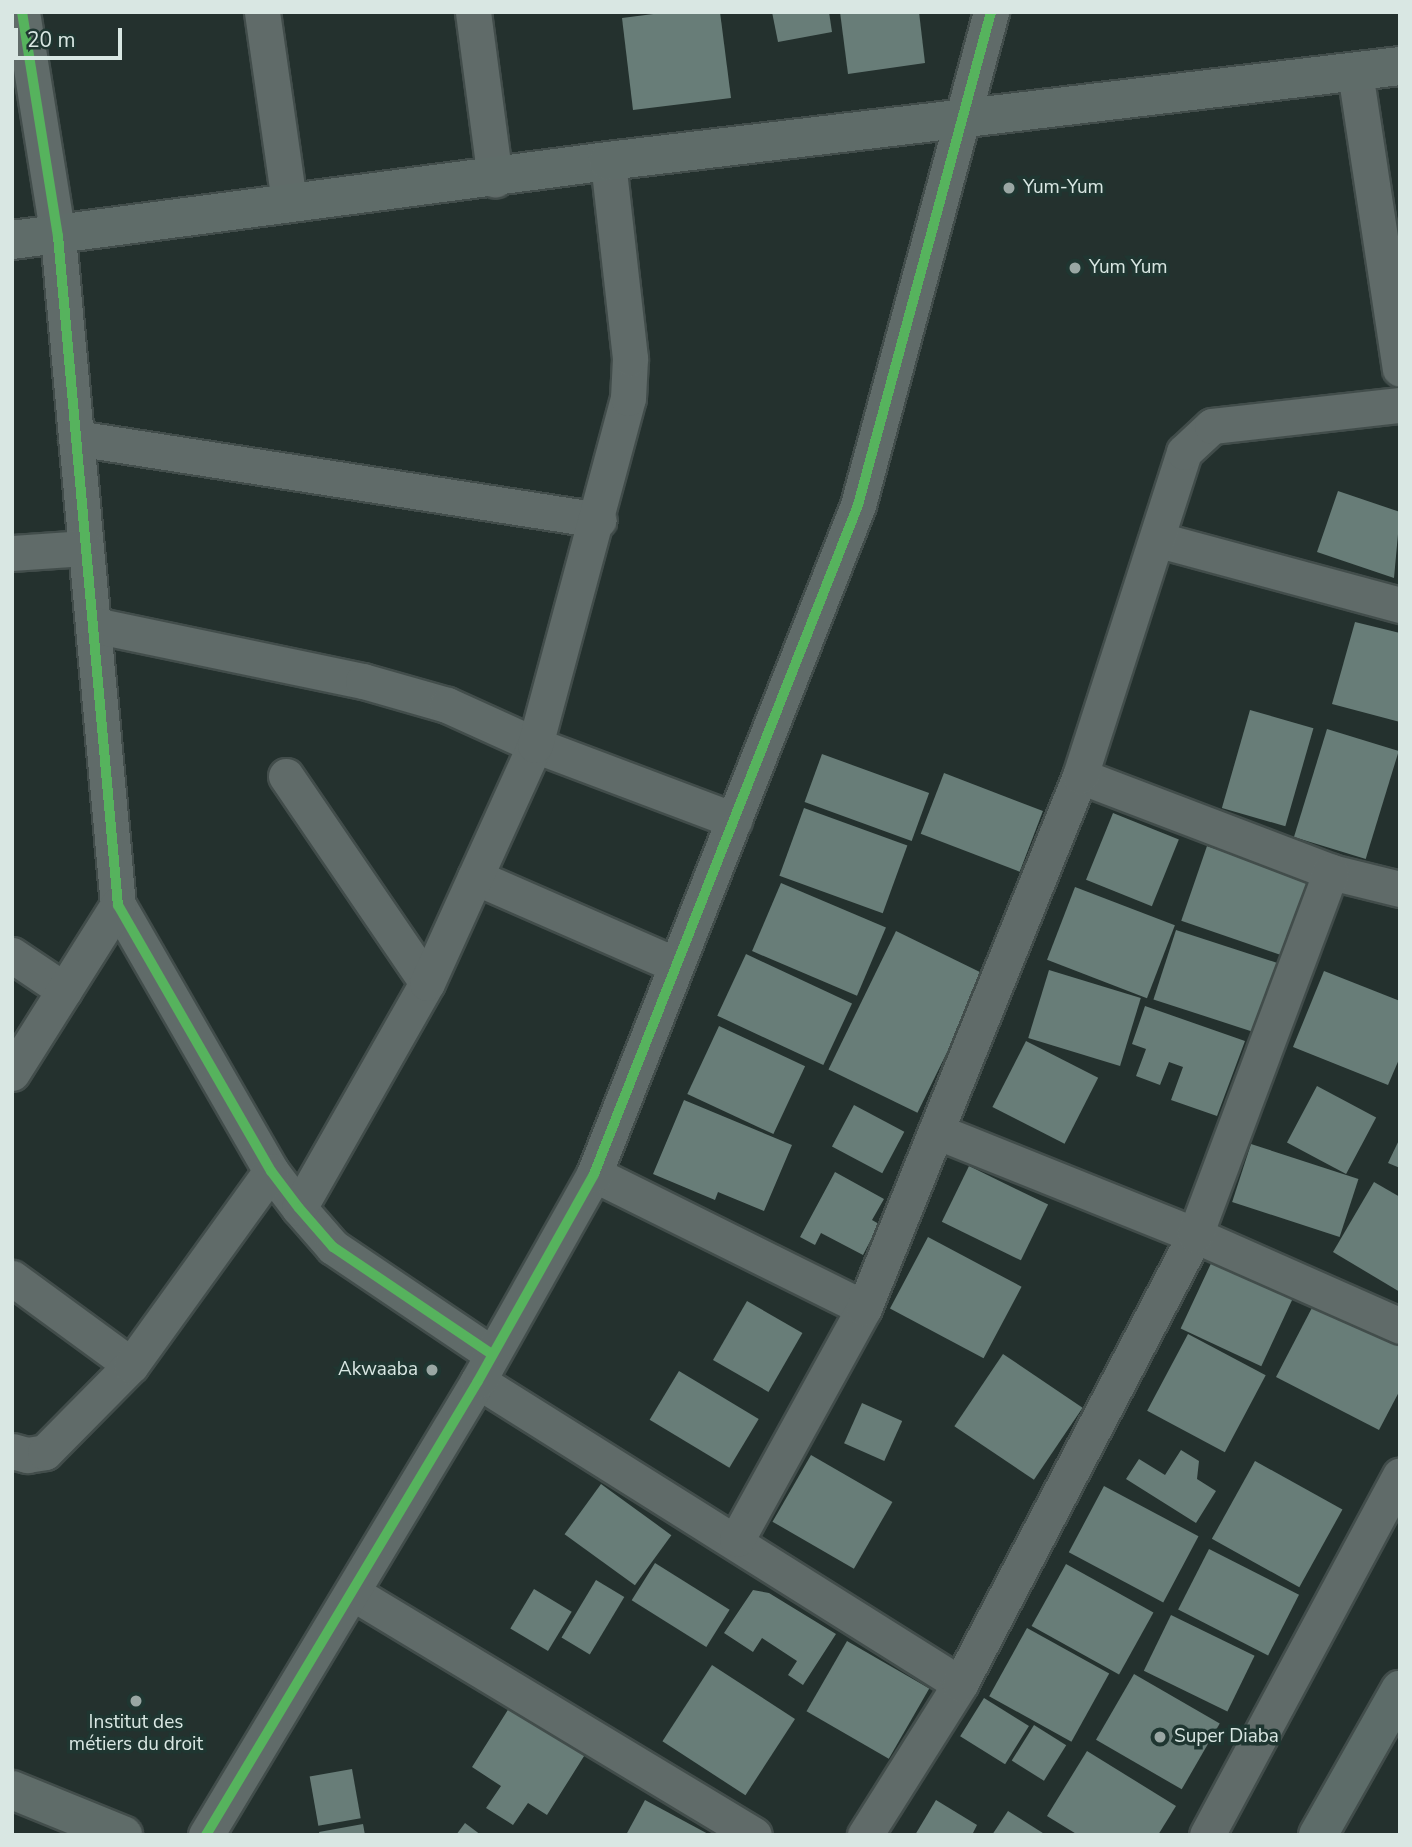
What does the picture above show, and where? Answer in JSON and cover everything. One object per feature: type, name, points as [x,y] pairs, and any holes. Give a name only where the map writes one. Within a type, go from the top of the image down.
[{"type":"main road","points":[[1318,1835],[1400,1689]]},
{"type":"street","points":[[22,12],[58,236],[118,905],[271,1171],[333,1247],[484,1367],[737,1539],[960,1684]]},
{"type":"street","points":[[262,12],[289,202]]},
{"type":"street","points":[[473,12],[495,180]]},
{"type":"street","points":[[206,1835],[353,1593],[594,1174],[858,505],[991,12]]},
{"type":"street","points":[[12,240],[58,236],[289,202],[495,180],[608,161],[1400,66]]},
{"type":"street","points":[[1356,72],[1400,369]]},
{"type":"street","points":[[299,1208],[427,983],[535,745],[599,520],[628,398],[630,358],[608,161]]},
{"type":"street","points":[[737,1539],[864,1308],[1080,776],[1159,540],[1184,452],[1212,426],[1400,405]]},
{"type":"street","points":[[76,438],[599,520]]},
{"type":"street","points":[[1159,540],[1400,605]]},
{"type":"street","points":[[12,553],[86,548]]},
{"type":"street","points":[[94,625],[363,681],[447,705],[535,745],[734,820]]},
{"type":"street","points":[[286,776],[427,983]]},
{"type":"street","points":[[1080,776],[1331,872],[1400,889]]},
{"type":"street","points":[[865,1835],[960,1684],[1195,1235],[1331,872]]},
{"type":"street","points":[[475,877],[676,965]]},
{"type":"street","points":[[12,1073],[118,905]]},
{"type":"street","points":[[12,955],[64,990]]},
{"type":"street","points":[[936,1131],[1195,1235],[1400,1326]]},
{"type":"street","points":[[12,1451],[27,1455],[44,1452],[131,1365],[271,1171]]},
{"type":"street","points":[[594,1174],[864,1308]]},
{"type":"street","points":[[12,1278],[131,1365]]},
{"type":"street","points":[[1206,1835],[1400,1475]]},
{"type":"street","points":[[353,1593],[754,1835]]},
{"type":"street","points":[[12,1790],[123,1835]]},
{"type":"building","points":[[669,12],[720,12],[731,98],[633,110],[622,18]]},
{"type":"building","points":[[772,12],[829,12],[832,32],[778,42]]},
{"type":"building","points":[[840,12],[919,12],[925,63],[848,74]]},
{"type":"building","points":[[1338,491],[1400,512],[1394,578],[1317,552]]},
{"type":"building","points":[[1355,622],[1400,633],[1400,722],[1332,704]]},
{"type":"building","points":[[1250,710],[1313,728],[1285,826],[1222,808]]},
{"type":"building","points":[[1327,729],[1399,751],[1366,859],[1294,837]]},
{"type":"building","points":[[822,754],[929,793],[912,841],[805,802]]},
{"type":"building","points":[[944,773],[1043,811],[1020,872],[921,834]]},
{"type":"building","points":[[804,808],[907,846],[883,913],[779,876]]},
{"type":"building","points":[[1113,813],[1179,840],[1152,906],[1086,880]]},
{"type":"building","points":[[1207,846],[1314,883],[1288,957],[1181,921]]},
{"type":"building","points":[[781,883],[886,928],[857,996],[752,951]]},
{"type":"building","points":[[1075,887],[1175,925],[1147,998],[1047,960]]},
{"type":"building","points":[[1176,930],[1277,963],[1254,1032],[1153,999]]},
{"type":"building","points":[[896,931],[985,974],[917,1113],[828,1069]]},
{"type":"building","points":[[746,954],[852,1003],[823,1065],[717,1016]]},
{"type":"building","points":[[1049,970],[1141,998],[1120,1066],[1028,1038]]},
{"type":"building","points":[[1324,971],[1400,1001],[1400,1057],[1388,1085],[1293,1047]]},
{"type":"building","points":[[1145,1006],[1245,1041],[1217,1116],[1171,1100],[1183,1067],[1169,1062],[1160,1085],[1136,1076],[1146,1049],[1132,1044]]},
{"type":"building","points":[[719,1026],[805,1066],[773,1134],[687,1094]]},
{"type":"building","points":[[1026,1041],[1098,1078],[1065,1144],[992,1107]]},
{"type":"building","points":[[1317,1086],[1376,1117],[1346,1174],[1287,1143]]},
{"type":"building","points":[[684,1100],[792,1145],[764,1211],[718,1192],[715,1200],[653,1174]]},
{"type":"building","points":[[854,1105],[904,1132],[882,1173],[832,1146]]},
{"type":"building","points":[[1400,1138],[1400,1168],[1388,1163]]},
{"type":"building","points":[[1251,1144],[1358,1179],[1340,1237],[1232,1202]]},
{"type":"building","points":[[969,1166],[1048,1205],[1021,1260],[942,1222]]},
{"type":"building","points":[[835,1172],[884,1199],[872,1220],[879,1224],[863,1255],[821,1233],[815,1245],[800,1237]]},
{"type":"building","points":[[1374,1182],[1400,1197],[1400,1292],[1333,1252]]},
{"type":"building","points":[[928,1237],[1022,1287],[984,1358],[890,1309]]},
{"type":"building","points":[[1214,1257],[1295,1295],[1261,1366],[1181,1329]]},
{"type":"building","points":[[747,1301],[802,1333],[768,1392],[713,1360]]},
{"type":"building","points":[[1315,1302],[1400,1346],[1400,1390],[1379,1430],[1276,1377]]},
{"type":"building","points":[[1188,1334],[1266,1375],[1225,1452],[1147,1411]]},
{"type":"building","points":[[1003,1354],[1083,1408],[1034,1480],[954,1426]]},
{"type":"building","points":[[679,1371],[759,1419],[729,1468],[650,1420]]},
{"type":"building","points":[[862,1403],[902,1421],[884,1461],[844,1443]]},
{"type":"building","points":[[1181,1450],[1199,1461],[1197,1479],[1216,1491],[1196,1523],[1126,1479],[1139,1459],[1165,1475]]},
{"type":"building","points":[[811,1455],[892,1502],[854,1569],[772,1522]]},
{"type":"building","points":[[1255,1461],[1342,1509],[1299,1587],[1212,1539]]},
{"type":"building","points":[[601,1484],[671,1535],[635,1585],[565,1534]]},
{"type":"building","points":[[1104,1486],[1198,1536],[1163,1602],[1069,1552]]},
{"type":"building","points":[[1209,1549],[1299,1595],[1268,1655],[1178,1610]]},
{"type":"building","points":[[655,1563],[730,1610],[706,1647],[632,1600]]},
{"type":"building","points":[[1066,1564],[1153,1612],[1119,1675],[1032,1626]]},
{"type":"building","points":[[596,1580],[624,1597],[590,1654],[561,1637]]},
{"type":"building","points":[[534,1589],[572,1612],[548,1651],[510,1628]]},
{"type":"building","points":[[753,1590],[769,1593],[836,1634],[803,1685],[788,1675],[797,1661],[762,1638],[753,1652],[724,1633]]},
{"type":"building","points":[[1171,1615],[1255,1656],[1227,1711],[1144,1671]]},
{"type":"building","points":[[1027,1628],[1109,1674],[1071,1742],[989,1696]]},
{"type":"building","points":[[847,1641],[929,1688],[889,1759],[806,1711]]},
{"type":"building","points":[[712,1665],[795,1719],[745,1795],[662,1741]]},
{"type":"building","points":[[1134,1674],[1220,1723],[1182,1789],[1096,1740]]},
{"type":"building","points":[[984,1698],[1029,1726],[1005,1764],[960,1736]]},
{"type":"building","points":[[511,1705],[586,1753],[547,1815],[528,1803],[513,1825],[486,1808],[501,1786],[472,1767]]},
{"type":"building","points":[[1034,1725],[1066,1745],[1044,1781],[1012,1761]]},
{"type":"building","points":[[1087,1751],[1176,1806],[1158,1835],[1078,1835],[1047,1816]]},
{"type":"building","points":[[352,1769],[361,1818],[318,1826],[310,1776]]},
{"type":"building","points":[[645,1800],[710,1835],[626,1835]]},
{"type":"building","points":[[936,1800],[977,1825],[972,1835],[915,1835]]},
{"type":"building","points":[[1008,1811],[1046,1835],[992,1835]]},
{"type":"building","points":[[465,1823],[481,1835],[456,1835]]},
{"type":"building","points":[[363,1824],[365,1835],[320,1835],[319,1832]]},
{"type":"cycle path","points":[[22,12],[58,236],[118,905],[271,1171],[299,1208],[333,1247],[490,1353]]},
{"type":"cycle path","points":[[206,1835],[478,1381],[594,1174],[858,505],[991,12]]},
{"type":"place","name":"Yum-Yum","points":[[1009,188]]},
{"type":"place","name":"Yum Yum","points":[[1075,268]]},
{"type":"place","name":"Akwaaba","points":[[432,1370]]},
{"type":"place","name":"Institut des métiers du droit","points":[[136,1701]]},
{"type":"place","name":"Super Diaba","points":[[1160,1737]]}]
